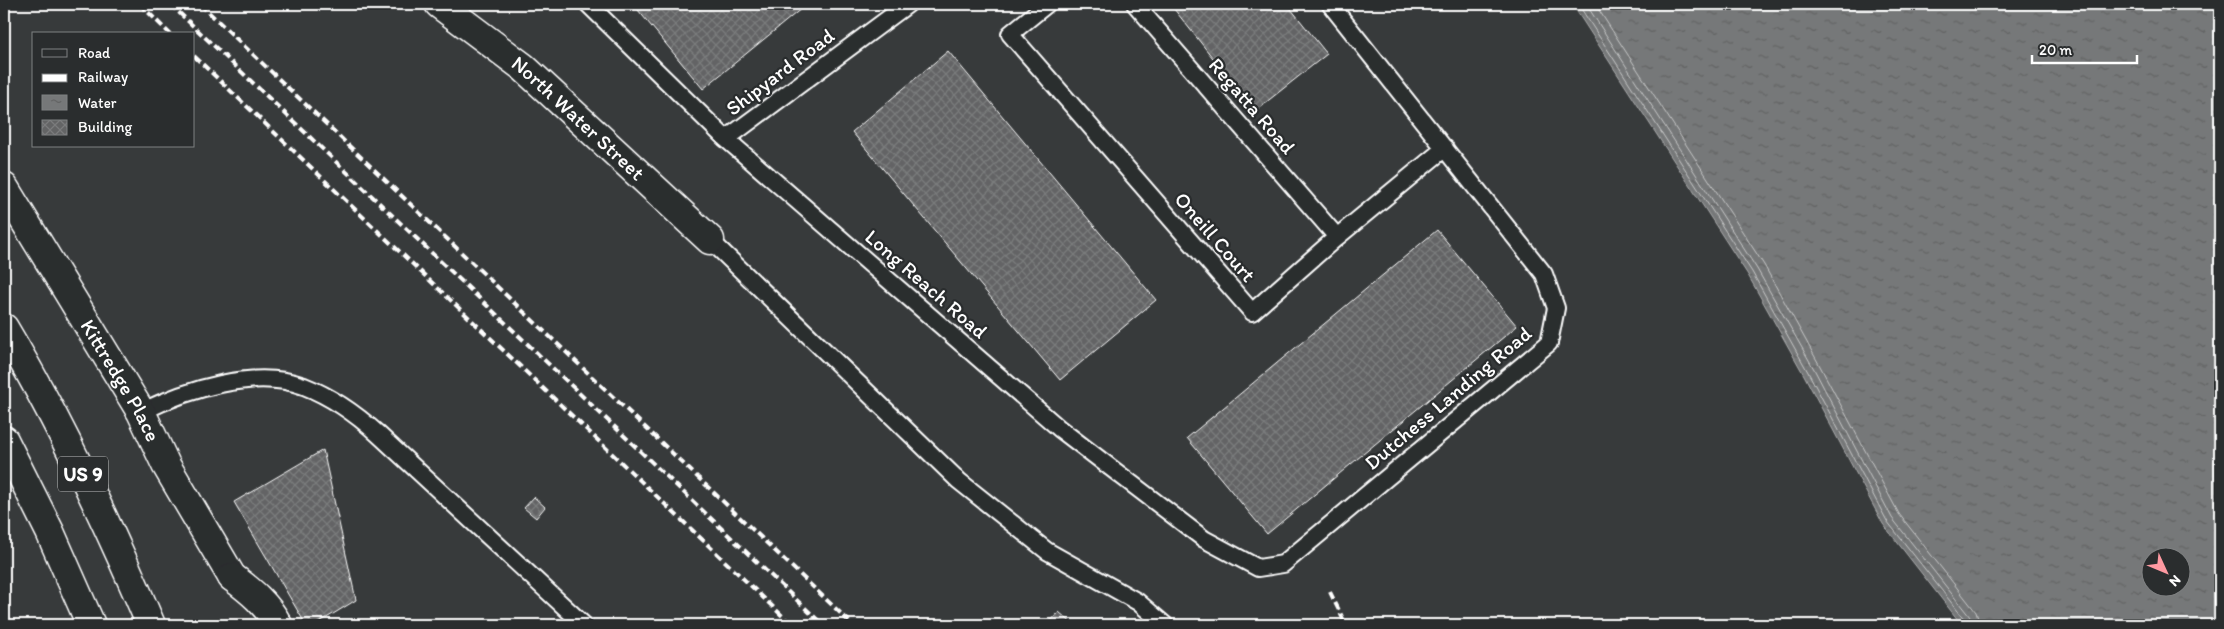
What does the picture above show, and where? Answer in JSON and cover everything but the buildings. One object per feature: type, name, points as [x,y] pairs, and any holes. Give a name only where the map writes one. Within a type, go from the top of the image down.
[{"type":"main road","name":"North Water Street","points":[[439,4],[523,67],[710,240]]},
{"type":"main road","name":"Kittredge Place","points":[[4,187],[141,412],[166,465],[232,577],[260,600],[272,614],[278,625]]},
{"type":"main road","name":"US 9","points":[[4,328],[73,454],[151,625]]},
{"type":"main road","name":"US 9","points":[[4,440],[50,532],[91,625]]},
{"type":"lane","name":"Long Reach Road","points":[[588,4],[726,139],[1060,429],[1204,539],[1258,568]]},
{"type":"lane","name":"Shipyard Road","points":[[726,139],[908,4]]},
{"type":"lane","name":"Oneill Court","points":[[1048,4],[1010,34],[1252,312],[1337,237],[1445,148]]},
{"type":"lane","name":"Regatta Road","points":[[1135,4],[1337,237]]},
{"type":"lane","name":"Dutchess Landing Road","points":[[1258,568],[1283,564],[1549,343],[1556,308],[1544,274],[1330,4]]},
{"type":"lane","points":[[710,240],[959,481],[1047,550],[1138,602],[1165,625]]},
{"type":"lane","points":[[141,412],[196,390],[250,380],[276,380],[302,386],[327,396],[349,410],[378,434],[584,625]]},
{"type":"water","points":[[1572,4],[2220,4],[2220,625],[1962,625],[1883,524],[1804,375],[1748,275]]},
{"type":"railway","points":[[140,4],[168,32]]},
{"type":"railway","points":[[170,4],[823,625]]},
{"type":"railway","points":[[200,4],[853,625]]},
{"type":"railway","points":[[195,57],[792,625]]},
{"type":"railway","points":[[1330,592],[1346,625]]}]
